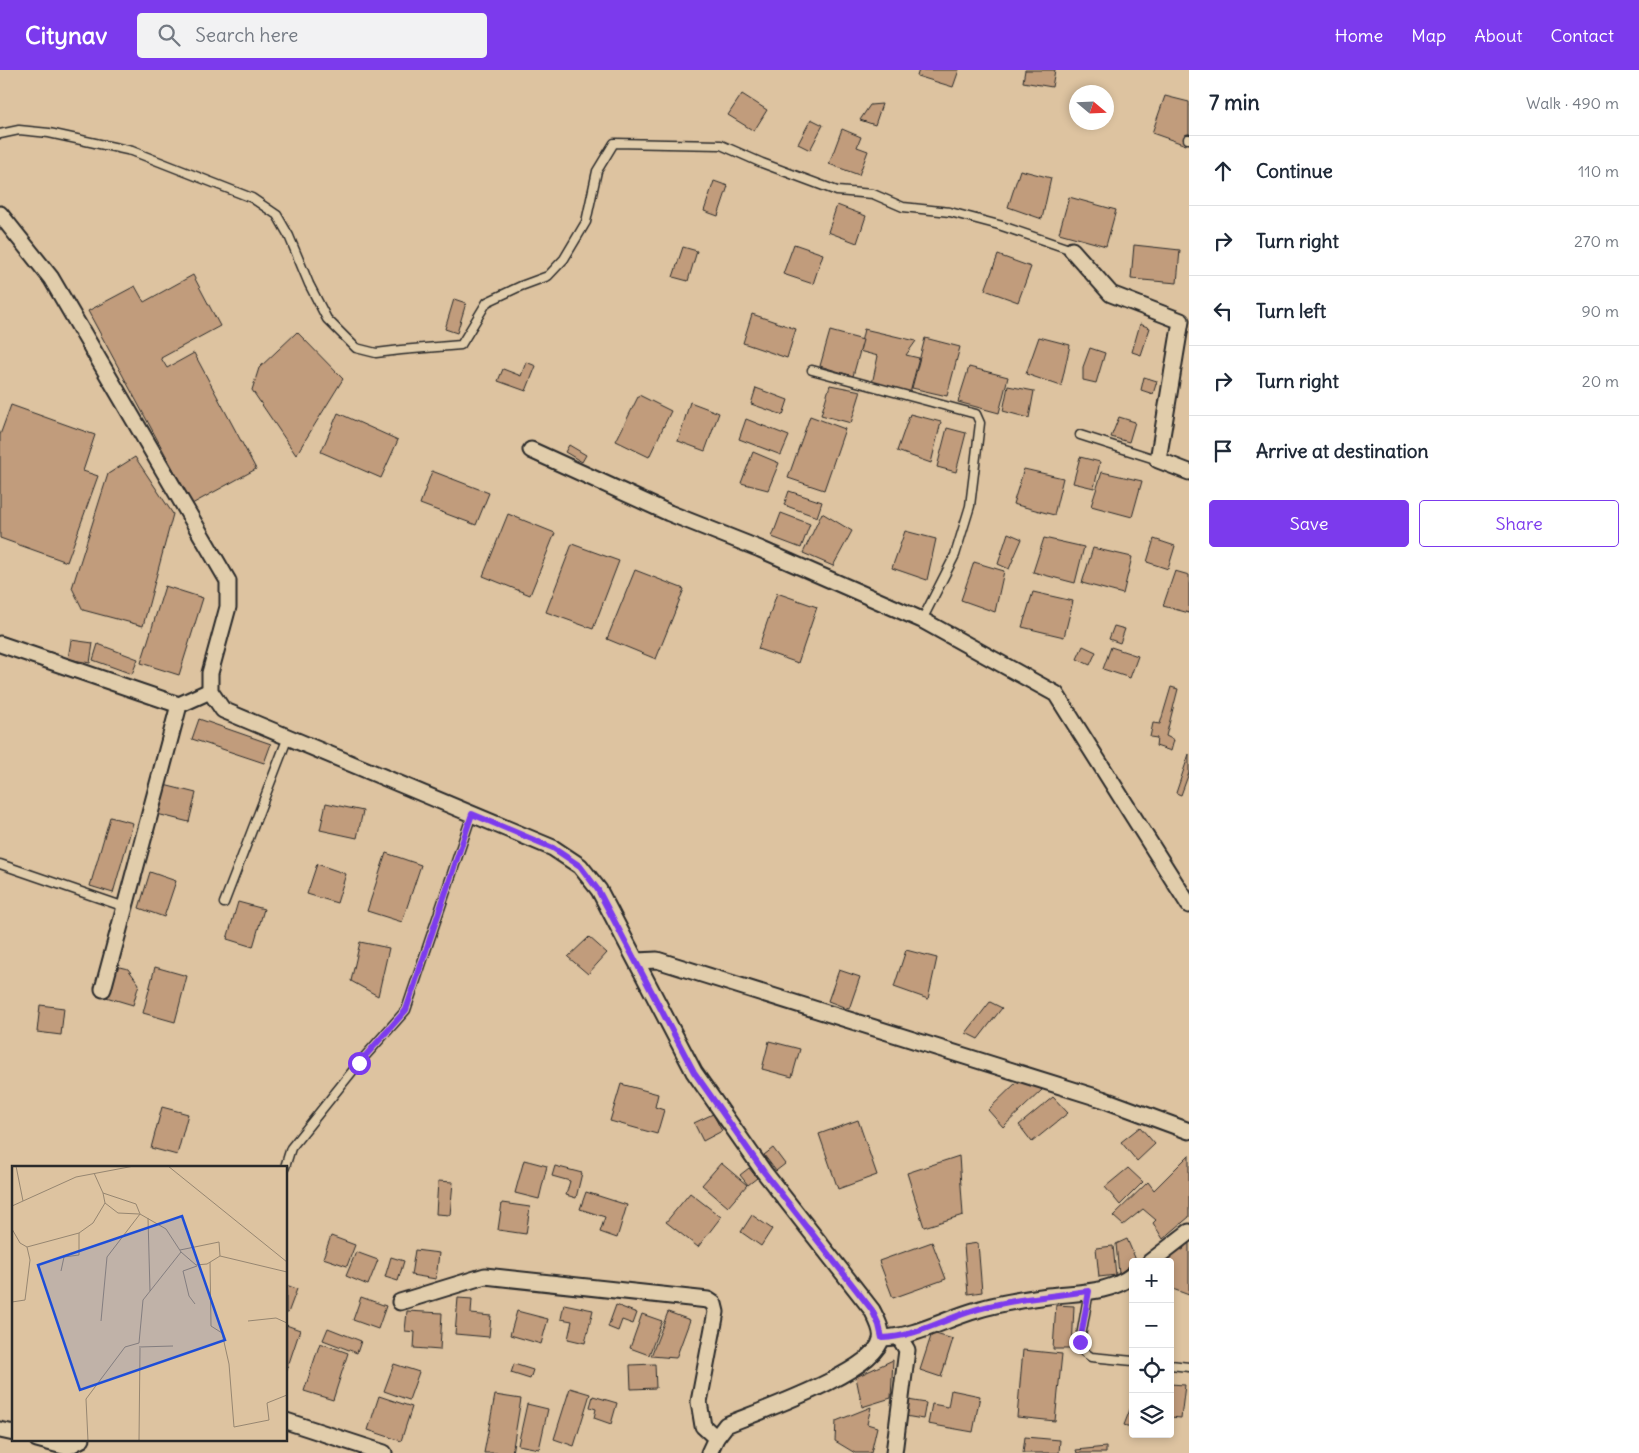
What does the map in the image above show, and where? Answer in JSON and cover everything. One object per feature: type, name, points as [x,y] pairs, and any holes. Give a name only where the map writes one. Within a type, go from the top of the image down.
[{"type":"street","points":[[0,214],[51,278],[228,581],[228,608],[210,673],[210,691],[223,710],[553,848],[580,866],[598,890],[694,1072],[764,1172],[872,1310],[879,1325],[882,1338],[877,1350],[856,1366],[817,1388],[726,1425],[716,1438],[709,1453]]},
{"type":"street","points":[[1072,250],[1111,294],[1181,322],[1158,460],[1189,472]]},
{"type":"street","points":[[531,450],[669,513],[922,620],[1056,694],[1189,905]]},
{"type":"street","points":[[0,644],[178,705],[210,691]]},
{"type":"street","points":[[103,989],[178,705]]},
{"type":"street","points":[[637,961],[657,960],[1102,1099],[1189,1131]]},
{"type":"street","points":[[1155,1258],[1189,1232]]},
{"type":"street","points":[[400,1302],[485,1276],[708,1300],[714,1304],[716,1312],[699,1402],[703,1426],[716,1438]]},
{"type":"street","points":[[882,1338],[899,1337],[978,1309],[1045,1296],[1106,1289],[1129,1278]]},
{"type":"street","points":[[894,1453],[907,1350],[899,1337]]},
{"type":"street","points":[[288,1422],[384,1453]]},
{"type":"street","points":[[41,1440],[67,1447],[80,1440]]},
{"type":"lane","points":[[0,134],[19,130],[49,133],[132,151],[252,198],[277,215],[289,236],[309,284],[327,319],[356,348],[376,353],[461,345],[487,302],[548,276],[564,259],[586,222],[597,171],[614,143],[647,142],[721,145],[762,163],[837,190],[873,194],[903,207],[950,212],[999,225],[1072,250]]},
{"type":"lane","points":[[812,370],[976,414],[980,423],[970,506],[955,555],[922,620]]},
{"type":"lane","points":[[1080,435],[1158,460]]},
{"type":"lane","points":[[224,902],[288,738]]},
{"type":"lane","points":[[285,1166],[291,1148],[300,1136],[359,1063],[406,1010],[472,814]]},
{"type":"lane","points":[[0,864],[125,906]]},
{"type":"lane","points":[[1089,1291],[1080,1342],[1084,1352],[1091,1357],[1129,1362]]},
{"type":"lane","points":[[1174,1366],[1189,1368]]},
{"type":"building","points":[[919,70],[959,70],[953,87],[917,76]]},
{"type":"building","points":[[1025,70],[1055,70],[1052,87],[1023,82]]},
{"type":"building","points":[[742,94],[767,110],[754,131],[728,115]]},
{"type":"building","points":[[1165,96],[1189,102],[1189,133],[1186,145],[1152,133]]},
{"type":"building","points":[[882,104],[875,125],[860,120],[870,105]]},
{"type":"building","points":[[811,119],[823,125],[810,150],[798,144]]},
{"type":"building","points":[[842,129],[861,137],[857,147],[868,151],[859,175],[829,164]]},
{"type":"building","points":[[1020,170],[1051,178],[1042,219],[1008,207]]},
{"type":"building","points":[[714,181],[728,186],[718,216],[704,211]]},
{"type":"building","points":[[1069,197],[1116,210],[1106,246],[1059,233]]},
{"type":"building","points":[[837,205],[866,216],[857,243],[828,232]]},
{"type":"building","points":[[794,244],[823,254],[813,284],[783,274]]},
{"type":"building","points":[[1134,245],[1180,250],[1177,283],[1131,279]]},
{"type":"building","points":[[683,247],[697,251],[688,281],[673,277]]},
{"type":"building","points":[[998,255],[1031,267],[1018,302],[985,290]]},
{"type":"building","points":[[193,275],[220,326],[161,358],[167,368],[194,353],[256,469],[192,504],[88,311],[135,286],[144,302]]},
{"type":"building","points":[[454,299],[466,303],[457,333],[445,329]]},
{"type":"building","points":[[752,314],[796,329],[787,358],[743,343]]},
{"type":"building","points":[[1140,324],[1150,328],[1141,355],[1132,352]]},
{"type":"building","points":[[864,329],[916,341],[906,355],[919,358],[910,393],[872,384],[878,356],[859,351]]},
{"type":"building","points":[[830,331],[863,340],[853,376],[820,366]]},
{"type":"building","points":[[297,332],[343,379],[296,455],[252,390],[259,368]]},
{"type":"building","points":[[1039,337],[1070,345],[1061,386],[1026,374]]},
{"type":"building","points":[[925,338],[960,347],[947,396],[912,388]]},
{"type":"building","points":[[1090,348],[1105,353],[1096,383],[1083,380],[1083,367]]},
{"type":"building","points":[[526,362],[536,366],[526,391],[498,381],[503,369],[521,376]]},
{"type":"building","points":[[969,367],[1008,377],[999,413],[958,402]]},
{"type":"building","points":[[1144,377],[1157,381],[1153,394],[1141,390]]},
{"type":"building","points":[[830,385],[861,391],[851,423],[821,415]]},
{"type":"building","points":[[1008,386],[1034,391],[1029,418],[1003,411]]},
{"type":"building","points":[[756,388],[788,400],[783,415],[751,404]]},
{"type":"building","points":[[639,395],[671,411],[649,457],[616,441]]},
{"type":"building","points":[[690,402],[719,413],[705,451],[678,441]]},
{"type":"building","points":[[11,405],[95,435],[83,471],[98,476],[67,562],[0,538],[0,435]]},
{"type":"building","points":[[338,413],[398,440],[381,478],[321,452]]},
{"type":"building","points":[[910,414],[941,422],[931,463],[897,451]]},
{"type":"building","points":[[810,416],[845,429],[824,490],[788,478]]},
{"type":"building","points":[[1119,417],[1135,422],[1129,442],[1111,437]]},
{"type":"building","points":[[746,419],[789,436],[781,455],[739,439]]},
{"type":"building","points":[[947,428],[966,433],[956,472],[937,467]]},
{"type":"building","points":[[569,445],[586,455],[582,462],[565,452]]},
{"type":"building","points":[[753,452],[779,463],[768,490],[741,483]]},
{"type":"building","points":[[135,457],[173,514],[143,626],[83,610],[72,588],[108,474]]},
{"type":"building","points":[[1080,457],[1100,462],[1094,488],[1073,483]]},
{"type":"building","points":[[1024,469],[1063,478],[1054,515],[1013,504]]},
{"type":"building","points":[[432,471],[489,493],[476,525],[420,504]]},
{"type":"building","points":[[1102,472],[1142,481],[1132,517],[1091,506]]},
{"type":"building","points":[[789,491],[822,502],[817,517],[784,505]]},
{"type":"building","points":[[781,513],[810,524],[801,548],[772,537]]},
{"type":"building","points":[[822,513],[852,531],[833,566],[803,553]]},
{"type":"building","points":[[508,514],[555,533],[530,595],[483,576]]},
{"type":"building","points":[[905,531],[936,539],[927,580],[892,568]]},
{"type":"building","points":[[1008,533],[1022,539],[1009,569],[998,564]]},
{"type":"building","points":[[1044,538],[1084,547],[1075,583],[1033,572]]},
{"type":"building","points":[[1154,539],[1175,546],[1168,569],[1147,562]]},
{"type":"building","points":[[572,544],[619,561],[593,629],[546,612]]},
{"type":"building","points":[[1093,548],[1132,557],[1123,594],[1082,583]]},
{"type":"building","points":[[974,562],[1004,571],[995,612],[961,600]]},
{"type":"building","points":[[635,570],[684,589],[656,659],[607,639]]},
{"type":"building","points":[[1175,571],[1189,575],[1189,613],[1163,606]]},
{"type":"building","points":[[165,586],[203,598],[179,675],[141,663]]},
{"type":"building","points":[[1033,592],[1073,601],[1064,637],[1022,627]]},
{"type":"building","points":[[777,593],[817,607],[798,663],[758,649]]},
{"type":"building","points":[[1114,626],[1125,629],[1120,643],[1109,639]]},
{"type":"building","points":[[71,640],[93,643],[90,663],[68,659]]},
{"type":"building","points":[[98,644],[138,659],[132,674],[93,660]]},
{"type":"building","points":[[1083,646],[1096,652],[1090,665],[1077,659]]},
{"type":"building","points":[[1111,647],[1138,656],[1130,678],[1103,669]]},
{"type":"building","points":[[1171,687],[1178,689],[1166,736],[1174,740],[1171,751],[1156,746],[1157,738],[1150,737],[1153,723],[1160,724]]},
{"type":"building","points":[[199,719],[271,744],[264,763],[192,739]]},
{"type":"building","points":[[1189,754],[1189,773],[1181,795],[1176,793]]},
{"type":"building","points":[[164,785],[196,793],[189,822],[157,814]]},
{"type":"building","points":[[326,803],[363,811],[357,838],[320,830]]},
{"type":"building","points":[[110,817],[133,823],[113,893],[90,886]]},
{"type":"building","points":[[386,853],[421,865],[402,922],[367,911]]},
{"type":"building","points":[[317,864],[346,874],[337,903],[307,894]]},
{"type":"building","points":[[150,872],[176,881],[164,917],[139,908]]},
{"type":"building","points":[[238,902],[264,909],[253,947],[227,939]]},
{"type":"building","points":[[589,937],[607,953],[588,974],[568,957]]},
{"type":"building","points":[[360,942],[389,948],[378,996],[351,981]]},
{"type":"building","points":[[906,950],[937,958],[928,999],[894,987]]},
{"type":"building","points":[[115,966],[128,969],[139,984],[133,1005],[106,997]]},
{"type":"building","points":[[155,967],[187,976],[175,1022],[143,1013]]},
{"type":"building","points":[[839,970],[860,977],[849,1009],[828,1001]]},
{"type":"building","points":[[990,1002],[1002,1008],[978,1039],[966,1033]]},
{"type":"building","points":[[40,1005],[64,1008],[61,1035],[37,1032]]},
{"type":"building","points":[[769,1041],[800,1049],[792,1077],[762,1069]]},
{"type":"building","points":[[1021,1078],[1026,1084],[1030,1079],[1042,1090],[1003,1127],[988,1110]]},
{"type":"building","points":[[621,1084],[658,1094],[655,1107],[664,1110],[657,1134],[610,1121]]},
{"type":"building","points":[[1053,1097],[1068,1113],[1032,1142],[1019,1125]]},
{"type":"building","points":[[162,1107],[188,1114],[177,1155],[151,1148]]},
{"type":"building","points":[[713,1114],[722,1131],[703,1141],[694,1123]]},
{"type":"building","points":[[858,1120],[877,1175],[838,1189],[819,1134]]},
{"type":"building","points":[[1140,1127],[1155,1144],[1137,1161],[1121,1142]]},
{"type":"building","points":[[773,1148],[785,1164],[776,1171],[764,1155]]},
{"type":"building","points":[[1189,1155],[1189,1217],[1163,1239],[1153,1223],[1156,1220],[1143,1209],[1123,1225],[1113,1216],[1148,1182],[1154,1190]]},
{"type":"building","points":[[959,1156],[963,1215],[924,1227],[907,1173]]},
{"type":"building","points":[[524,1160],[547,1166],[539,1199],[515,1193]]},
{"type":"building","points":[[721,1163],[747,1185],[728,1207],[702,1185]]},
{"type":"building","points":[[555,1166],[582,1173],[576,1198],[566,1195],[570,1181],[552,1176]]},
{"type":"building","points":[[749,1168],[757,1178],[748,1185],[740,1175]]},
{"type":"building","points":[[1128,1168],[1143,1182],[1120,1205],[1105,1187]]},
{"type":"building","points":[[438,1181],[453,1182],[450,1215],[436,1214]]},
{"type":"building","points":[[586,1192],[627,1205],[617,1238],[600,1232],[605,1217],[580,1209]]},
{"type":"building","points":[[690,1193],[721,1217],[698,1247],[666,1222]]},
{"type":"building","points":[[502,1203],[530,1207],[526,1234],[498,1230]]},
{"type":"building","points":[[752,1215],[772,1229],[761,1246],[741,1232]]},
{"type":"building","points":[[331,1236],[355,1245],[347,1266],[323,1258]]},
{"type":"building","points":[[1127,1239],[1135,1258],[1129,1258],[1129,1266],[1119,1274],[1116,1244]]},
{"type":"building","points":[[1186,1241],[1189,1242],[1189,1295],[1174,1289],[1174,1258],[1165,1258],[1165,1253],[1173,1255],[1175,1248],[1183,1250]]},
{"type":"building","points":[[932,1242],[946,1279],[893,1298],[879,1261]]},
{"type":"building","points":[[978,1243],[982,1292],[968,1294],[964,1245]]},
{"type":"building","points":[[1113,1246],[1116,1275],[1099,1277],[1096,1248]]},
{"type":"building","points":[[415,1250],[439,1253],[436,1279],[411,1275]]},
{"type":"building","points":[[356,1252],[378,1260],[368,1285],[346,1276]]},
{"type":"building","points":[[391,1257],[404,1261],[398,1281],[385,1277]]},
{"type":"building","points":[[288,1286],[297,1289],[288,1313]]},
{"type":"building","points":[[361,1297],[386,1306],[378,1329],[353,1320]]},
{"type":"building","points":[[458,1298],[472,1299],[471,1314],[491,1316],[489,1337],[455,1334]]},
{"type":"building","points":[[564,1304],[593,1310],[585,1343],[568,1339],[572,1321],[561,1319]]},
{"type":"building","points":[[616,1305],[637,1313],[633,1324],[622,1320],[618,1331],[608,1327]]},
{"type":"building","points":[[1056,1305],[1074,1306],[1072,1349],[1053,1349]]},
{"type":"building","points":[[407,1311],[442,1313],[440,1350],[414,1348],[415,1332],[405,1331]]},
{"type":"building","points":[[517,1311],[548,1319],[541,1344],[510,1335]]},
{"type":"building","points":[[668,1312],[690,1320],[676,1358],[651,1356]]},
{"type":"building","points":[[642,1314],[662,1321],[649,1355],[630,1348]]},
{"type":"building","points":[[288,1326],[300,1330],[288,1366]]},
{"type":"building","points":[[328,1328],[361,1341],[357,1353],[323,1340]]},
{"type":"building","points":[[932,1333],[953,1339],[941,1377],[920,1370]]},
{"type":"building","points":[[320,1343],[348,1353],[333,1400],[304,1391]]},
{"type":"building","points":[[1023,1350],[1062,1354],[1055,1421],[1017,1417]]},
{"type":"building","points":[[893,1360],[891,1398],[862,1407],[856,1377]]},
{"type":"building","points":[[394,1364],[419,1372],[409,1400],[384,1391]]},
{"type":"building","points":[[514,1364],[533,1370],[530,1379],[511,1373]]},
{"type":"building","points":[[655,1364],[656,1388],[631,1389],[630,1365]]},
{"type":"building","points":[[1174,1384],[1185,1385],[1181,1418],[1174,1417]]},
{"type":"building","points":[[570,1388],[590,1394],[574,1446],[554,1439]]},
{"type":"building","points":[[951,1390],[980,1396],[973,1432],[928,1424],[932,1404],[948,1407]]},
{"type":"building","points":[[495,1395],[521,1399],[512,1453],[484,1453]]},
{"type":"building","points":[[379,1396],[412,1407],[401,1441],[368,1430]]},
{"type":"building","points":[[593,1396],[617,1403],[611,1424],[594,1418],[596,1409],[590,1407]]},
{"type":"building","points":[[908,1400],[926,1403],[923,1419],[905,1416]]},
{"type":"building","points":[[527,1404],[548,1409],[539,1449],[518,1445]]},
{"type":"building","points":[[871,1407],[867,1424],[877,1427],[871,1453],[855,1453],[835,1441],[836,1421]]},
{"type":"building","points":[[1129,1412],[1129,1427],[1124,1425]]},
{"type":"building","points":[[1025,1437],[1060,1440],[1059,1453],[1023,1453]]},
{"type":"building","points":[[1106,1447],[1106,1453],[1077,1453],[1076,1450]]},
{"type":"route","points":[[359,1063],[406,1010],[472,814],[553,848],[580,866],[598,890],[694,1072],[764,1172],[872,1310],[879,1325],[882,1338],[899,1337],[978,1309],[1045,1296],[1089,1291],[1080,1342]]}]
